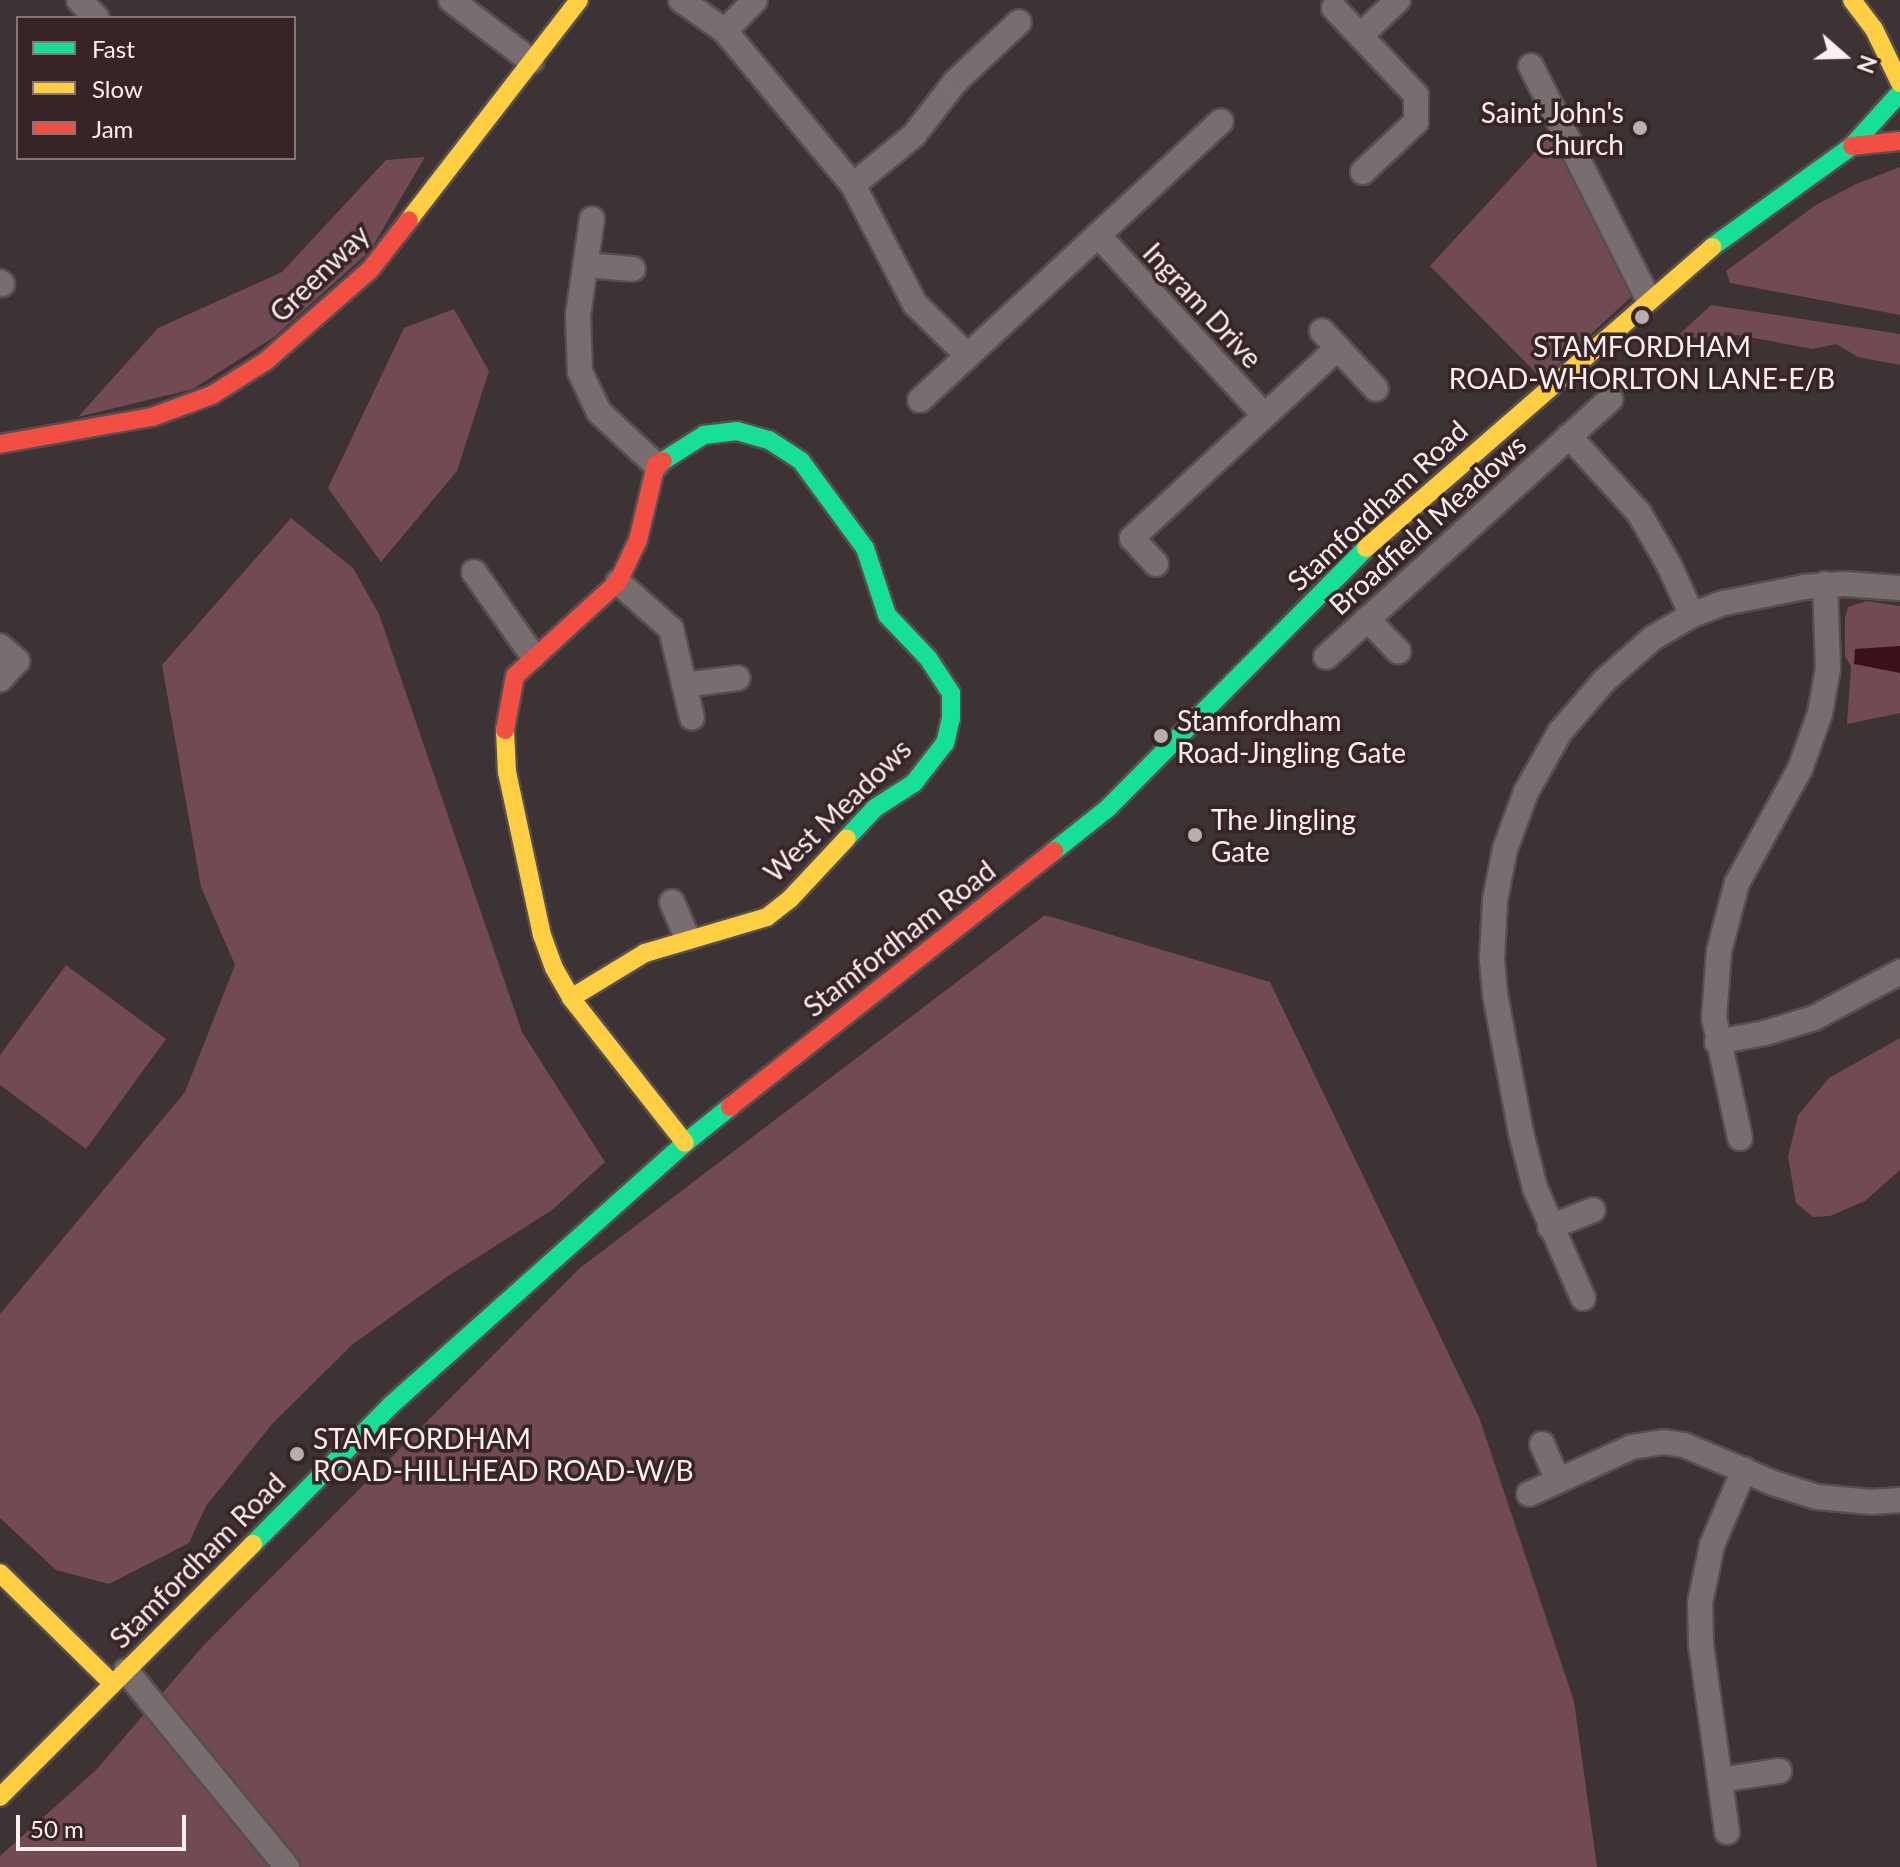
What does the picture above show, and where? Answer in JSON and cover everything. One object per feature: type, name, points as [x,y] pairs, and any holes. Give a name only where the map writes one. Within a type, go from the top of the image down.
[{"type":"street","points":[[79,0],[95,16]]},
{"type":"street","points":[[451,0],[531,61]]},
{"type":"street","name":"Greenway","points":[[0,444],[152,417],[212,395],[266,361],[370,270],[579,0]]},
{"type":"street","points":[[681,0],[725,31],[853,185],[915,304],[968,356]]},
{"type":"street","points":[[725,31],[755,0]]},
{"type":"street","points":[[1360,36],[1398,0]]},
{"type":"street","points":[[1857,5],[1897,30]]},
{"type":"street","points":[[1857,5],[1899,92]]},
{"type":"street","points":[[1334,8],[1416,95],[1416,122],[1363,172]]},
{"type":"street","points":[[853,185],[914,135],[956,81],[1019,22]]},
{"type":"street","points":[[1531,66],[1648,299]]},
{"type":"street","name":"Stamfordham Road","points":[[0,1797],[391,1405],[685,1143],[1108,808],[1355,558],[1648,299],[1767,204],[1852,146],[1899,92]]},
{"type":"street","points":[[920,400],[1221,121]]},
{"type":"street","name":"Stamfordham Road","points":[[1852,146],[1900,141]]},
{"type":"street","points":[[592,219],[578,315],[580,372],[599,412],[656,465],[638,540],[618,582],[533,656],[515,676],[505,722],[507,772],[542,935],[554,968],[571,998],[685,1143]]},
{"type":"street","name":"Ingram Drive","points":[[1098,235],[1264,415]]},
{"type":"street","points":[[585,265],[633,269]]},
{"type":"street","points":[[1156,564],[1132,538],[1264,415],[1330,340],[1376,389]]},
{"type":"street","name":"Broadfield Meadows","points":[[1326,657],[1611,399]]},
{"type":"street","name":"West Meadows","points":[[571,998],[645,953],[687,938],[767,917],[790,899],[875,808],[914,783],[945,743],[951,718],[951,693],[928,658],[887,615],[865,548],[801,461],[769,440],[737,431],[704,435],[656,465]]},
{"type":"street","name":"Broadfield Meadows","points":[[1569,436],[1639,513],[1669,565],[1692,615]]},
{"type":"street","points":[[474,572],[533,656]]},
{"type":"street","points":[[618,582],[671,629],[692,718]]},
{"type":"street","points":[[1740,1138],[1717,1042],[1715,975],[1729,906],[1747,860],[1800,769],[1825,694],[1829,640],[1825,584]]},
{"type":"street","points":[[1583,1298],[1550,1227],[1521,1133],[1495,994],[1492,930],[1499,875],[1526,792],[1560,732],[1629,657],[1692,615],[1748,597],[1825,584],[1900,588]]},
{"type":"street","points":[[1367,619],[1398,651]]},
{"type":"street","points":[[0,646],[17,661],[0,680]]},
{"type":"street","points":[[684,685],[738,678]]},
{"type":"street","points":[[672,902],[687,938]]},
{"type":"street","points":[[1717,1042],[1765,1033],[1814,1018],[1900,972]]},
{"type":"street","points":[[1550,1227],[1593,1210]]},
{"type":"street","points":[[1529,1494],[1645,1443],[1684,1445],[1817,1497],[1872,1502],[1900,1500]]},
{"type":"street","points":[[1542,1444],[1558,1481]]},
{"type":"street","points":[[1727,1832],[1701,1644],[1700,1603],[1712,1545],[1744,1470]]},
{"type":"street","points":[[0,1573],[119,1678],[287,1867]]},
{"type":"street","points":[[1720,1780],[1779,1771]]},
{"type":"shaded area","points":[[1555,130],[1630,278],[1630,298],[1542,379],[1430,266]]},
{"type":"shaded area","points":[[425,157],[370,251],[274,337],[193,389],[78,417],[158,328],[282,272],[386,160]]},
{"type":"shaded area","points":[[1900,167],[1900,315],[1730,283],[1726,271],[1816,205],[1856,184]]},
{"type":"shaded area","points":[[1711,305],[1900,334],[1900,365],[1858,357],[1836,344],[1813,349],[1738,335],[1686,338],[1670,343]]},
{"type":"shaded area","points":[[454,309],[489,371],[457,471],[381,562],[328,488],[404,328]]},
{"type":"shaded area","points":[[291,518],[353,568],[379,614],[522,1032],[605,1162],[552,1210],[448,1276],[353,1344],[273,1423],[206,1506],[189,1543],[109,1584],[56,1570],[0,1518],[0,1314],[185,1092],[235,965],[201,887],[162,665]]},
{"type":"shaded area","points":[[1866,601],[1900,606],[1900,713],[1847,724],[1851,667],[1845,656],[1845,617],[1848,607]]},
{"type":"shaded area","points":[[1900,646],[1900,673],[1854,664],[1855,649]]},
{"type":"shaded area","points":[[1045,915],[1270,982],[1479,1417],[1574,1701],[1597,1867],[0,1867],[0,1856],[96,1770],[203,1646],[580,1268]]},
{"type":"shaded area","points":[[66,965],[166,1039],[86,1149],[0,1085],[0,1055]]},
{"type":"shaded area","points":[[1900,1038],[1900,1170],[1865,1201],[1830,1216],[1813,1217],[1796,1203],[1788,1157],[1798,1115],[1829,1078]]},
{"type":"traffic: fast","points":[[1712,247],[1852,146],[1898,95]]},
{"type":"traffic: fast","points":[[663,461],[704,435],[737,431],[769,440],[801,461],[865,548],[887,615],[928,658],[951,693],[951,718],[945,743],[914,783],[875,808],[847,838]]},
{"type":"traffic: fast","points":[[1054,851],[1108,808],[1366,548]]},
{"type":"traffic: fast","points":[[253,1544],[391,1405],[685,1143],[730,1107]]},
{"type":"traffic: slow","points":[[409,220],[579,0]]},
{"type":"traffic: slow","points":[[1852,0],[1874,29],[1900,83]]},
{"type":"traffic: slow","points":[[1366,548],[1712,247]]},
{"type":"traffic: slow","points":[[505,730],[507,772],[542,935],[554,968],[571,998],[685,1143]]},
{"type":"traffic: slow","points":[[571,998],[645,953],[767,917],[790,899],[847,838]]},
{"type":"traffic: slow","points":[[0,1797],[253,1544]]},
{"type":"traffic: slow","points":[[0,1573],[113,1684]]},
{"type":"traffic: jam","points":[[1852,146],[1900,141]]},
{"type":"traffic: jam","points":[[0,444],[152,417],[212,395],[266,361],[370,270],[409,220]]},
{"type":"traffic: jam","points":[[505,730],[515,676],[618,582],[638,540],[656,465],[663,461]]},
{"type":"traffic: jam","points":[[730,1107],[1054,851]]},
{"type":"place","name":"Saint John's Church","points":[[1640,128]]},
{"type":"place","name":"STAMFORDHAM ROAD-WHORLTON LANE-E/B","points":[[1642,317]]},
{"type":"place","name":"Stamfordham Road-Jingling Gate","points":[[1161,736]]},
{"type":"place","name":"The Jingling Gate","points":[[1195,835]]},
{"type":"place","name":"STAMFORDHAM ROAD-HILLHEAD ROAD-W/B","points":[[297,1454]]}]
